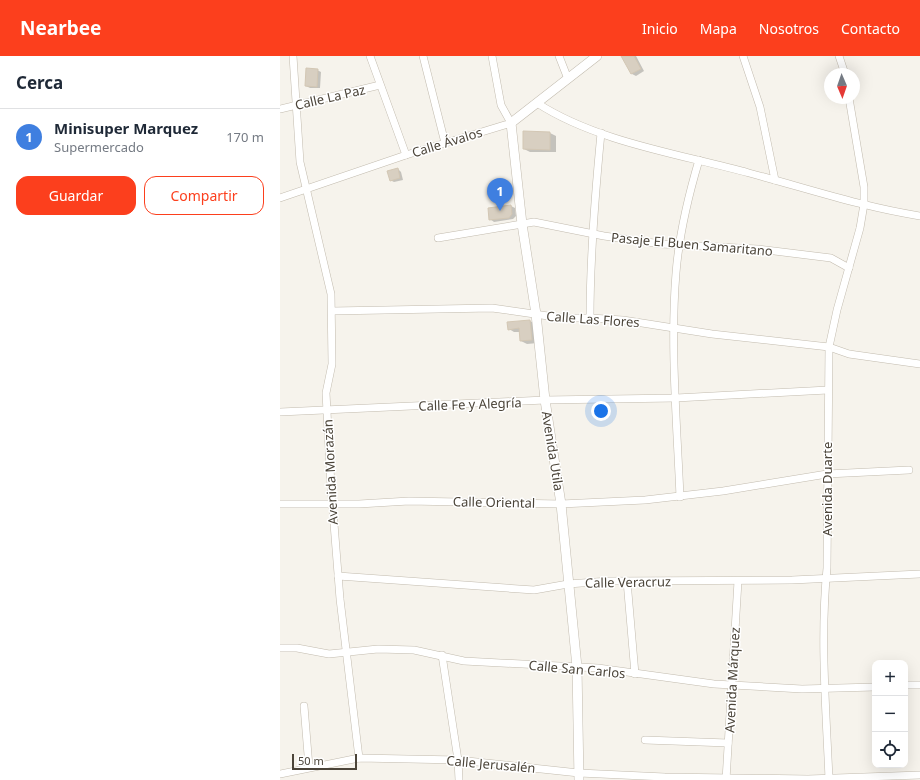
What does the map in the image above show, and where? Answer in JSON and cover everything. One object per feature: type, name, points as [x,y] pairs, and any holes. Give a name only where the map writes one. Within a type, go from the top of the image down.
[{"type":"street","name":"Avenida Morazán","points":[[293,56],[300,162],[331,294],[332,364],[326,393],[332,505],[346,652],[359,758]]},
{"type":"street","points":[[370,56],[406,155]]},
{"type":"street","points":[[422,56],[445,143]]},
{"type":"street","points":[[492,56],[501,105],[511,123]]},
{"type":"street","points":[[559,56],[568,79]]},
{"type":"street","name":"Calle Ávalos","points":[[280,198],[406,155],[511,123],[597,56]]},
{"type":"street","points":[[743,56],[760,107],[775,180]]},
{"type":"street","points":[[839,56],[843,68]]},
{"type":"street","name":"Calle La Paz","points":[[280,109],[380,85]]},
{"type":"street","points":[[537,103],[558,116],[601,133],[864,204],[920,216]]},
{"type":"street","name":"Avenida Duarte","points":[[829,779],[823,665],[826,579],[829,347],[860,228],[864,204],[864,187],[850,104]]},
{"type":"street","name":"Avenida Utila","points":[[511,123],[522,224],[536,314],[545,400],[561,504],[577,667],[579,776]]},
{"type":"street","points":[[590,318],[592,234],[601,133]]},
{"type":"street","points":[[680,497],[674,327],[676,272],[684,219],[699,160]]},
{"type":"street","name":"Pasaje El Buen Samaritano","points":[[438,238],[534,222],[592,234],[681,245],[718,246],[832,258],[849,268]]},
{"type":"street","name":"Calle Las Flores","points":[[332,311],[492,308],[562,318],[623,320],[712,334],[829,347],[848,354],[920,364]]},
{"type":"street","name":"Calle Fe y Alegría","points":[[280,412],[545,400],[676,398],[828,390]]},
{"type":"street","name":"Calle Oriental","points":[[280,504],[332,505],[409,501],[561,504],[645,500],[680,497],[827,474],[909,470]]},
{"type":"street","name":"Calle Veracruz","points":[[338,576],[534,590],[568,584],[628,581],[826,579],[920,574]]},
{"type":"street","points":[[628,581],[635,674]]},
{"type":"street","name":"Avenida Márquez","points":[[726,779],[738,581]]},
{"type":"street","name":"Calle San Carlos","points":[[280,648],[297,648],[328,654],[378,649],[407,650],[442,655],[464,661],[598,668],[635,674],[731,685],[824,689],[872,687]]},
{"type":"street","points":[[442,655],[458,760],[459,780]]},
{"type":"street","points":[[908,685],[920,685]]},
{"type":"street","points":[[304,706],[309,767]]},
{"type":"street","points":[[645,740],[728,742]]},
{"type":"street","name":"Calle Jerusalén","points":[[280,774],[359,758],[458,760],[579,776],[808,780],[892,778],[920,775]]},
{"type":"building","points":[[621,56],[634,56],[641,69],[631,74]]},
{"type":"building","points":[[306,68],[318,69],[317,87],[305,86]]},
{"type":"building","points":[[523,131],[550,132],[550,150],[523,149]]},
{"type":"building","points":[[398,168],[400,178],[390,181],[387,171]]},
{"type":"building","points":[[511,205],[512,214],[509,218],[489,220],[488,208]]},
{"type":"building","points":[[530,320],[532,340],[520,341],[519,328],[508,330],[507,322]]},
{"type":"place","name":"Minisuper Marquez","points":[[500,211]]}]
